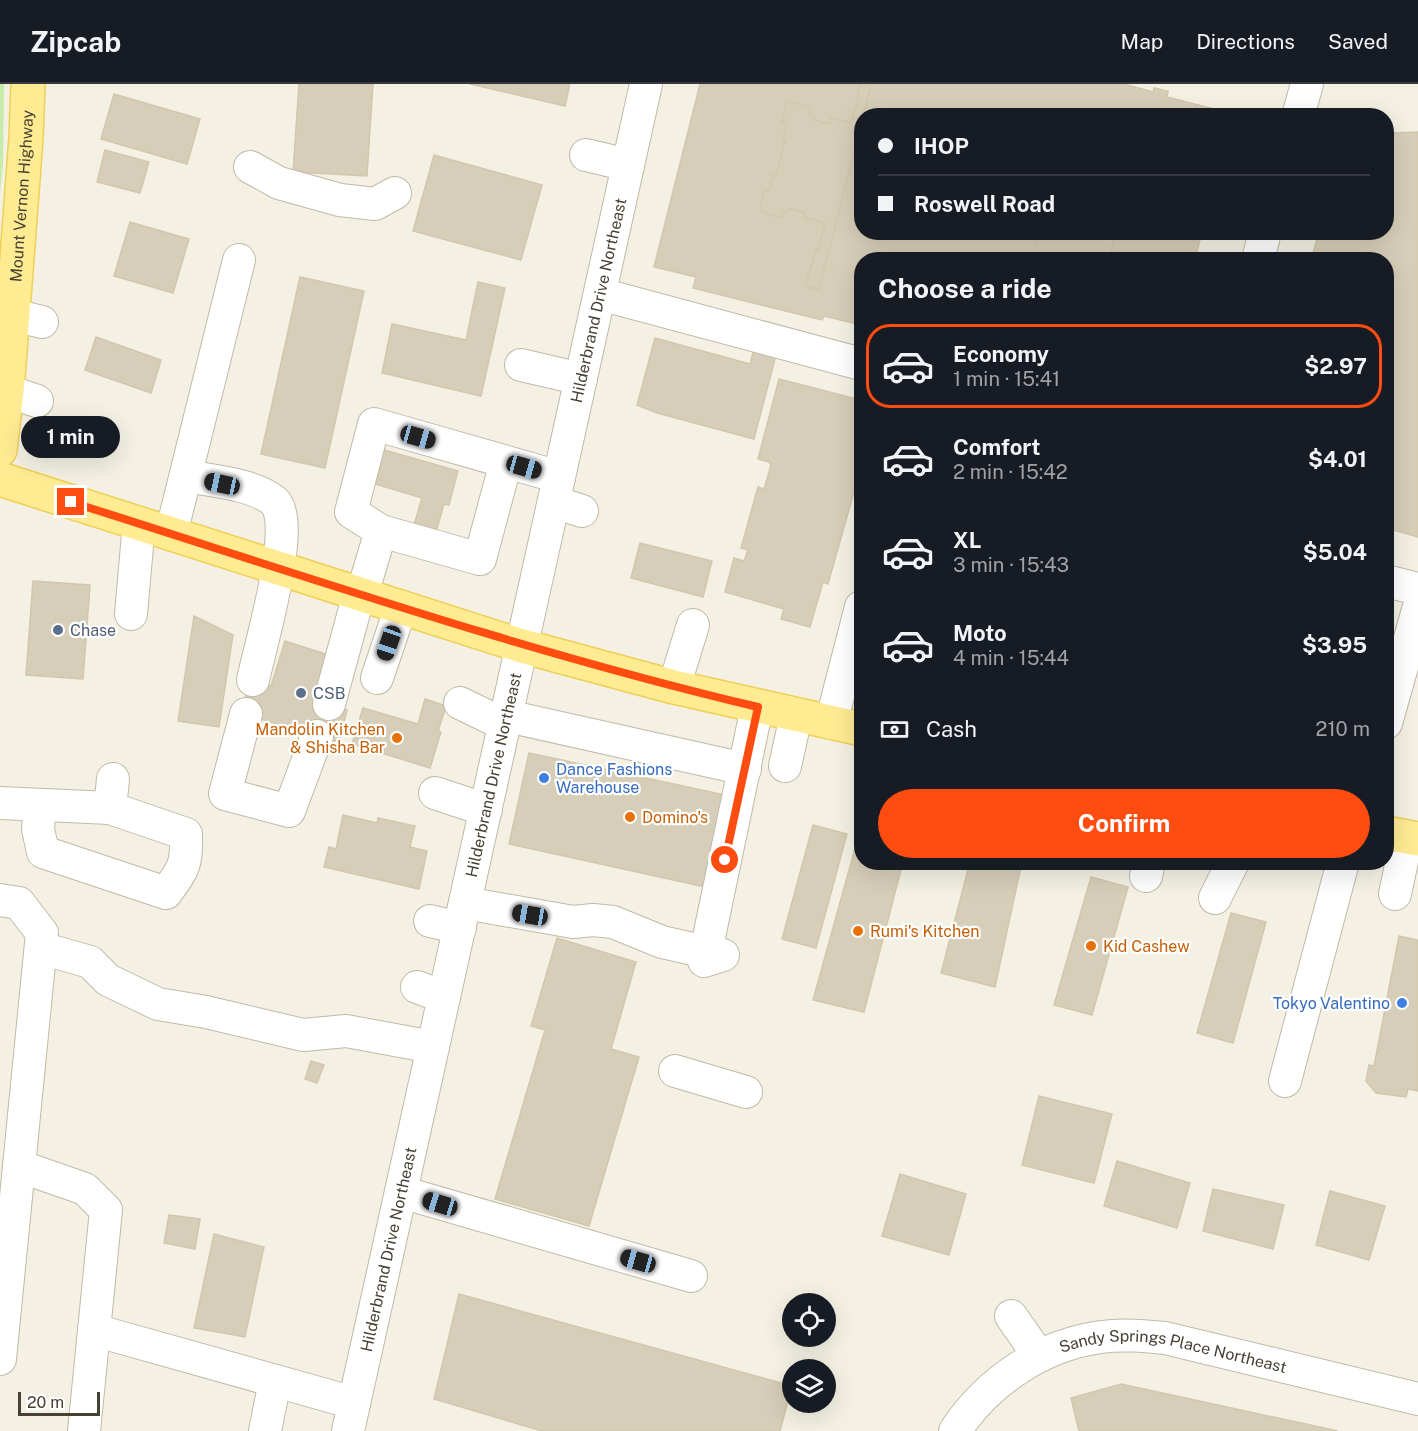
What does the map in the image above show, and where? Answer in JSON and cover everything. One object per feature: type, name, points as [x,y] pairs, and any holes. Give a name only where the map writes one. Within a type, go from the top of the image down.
[{"type":"main road","name":"Mount Vernon Highway","points":[[0,450],[22,396],[27,319],[28,84]]},
{"type":"main road","points":[[0,479],[522,646],[674,687],[846,726]]},
{"type":"street","name":"Hilderbrand Drive Northeast","points":[[351,1424],[433,1047],[431,992],[486,810],[522,646],[565,497],[581,380],[646,84]]},
{"type":"street","points":[[1300,108],[1307,84]]},
{"type":"street","points":[[586,155],[628,165]]},
{"type":"street","points":[[250,167],[279,183],[340,200],[375,204],[395,193]]},
{"type":"street","points":[[171,534],[239,260]]},
{"type":"street","points":[[600,294],[854,362]]},
{"type":"street","points":[[521,365],[581,380]]},
{"type":"street","points":[[506,462],[480,559],[381,531],[351,512],[374,424],[506,462],[565,497]]},
{"type":"street","points":[[186,476],[259,491],[276,503],[282,520],[279,568],[253,680]]},
{"type":"street","points":[[131,614],[139,523]]},
{"type":"street","points":[[329,704],[360,594],[381,531]]},
{"type":"street","points":[[1394,582],[1418,589]]},
{"type":"street","points":[[377,678],[401,607]]},
{"type":"street","points":[[1394,695],[1418,610]]},
{"type":"street","points":[[674,687],[693,625]]},
{"type":"street","points":[[846,726],[854,663]]},
{"type":"street","points":[[460,703],[506,720],[745,769]]},
{"type":"street","points":[[452,917],[614,922],[662,942],[715,954],[745,769],[758,707]]},
{"type":"street","points":[[246,714],[225,794],[289,811],[317,736]]},
{"type":"street","points":[[784,766],[796,716]]},
{"type":"street","points":[[435,793],[486,810]]},
{"type":"street","points":[[0,803],[40,805],[112,794],[186,834],[183,870],[166,893],[43,852],[38,828],[40,805]]},
{"type":"street","points":[[1395,894],[1404,836]]},
{"type":"street","points":[[1215,898],[1229,870]]},
{"type":"street","points":[[1285,1081],[1341,870]]},
{"type":"street","points":[[0,900],[19,903],[42,933],[0,1359]]},
{"type":"street","points":[[41,948],[90,962],[108,980],[158,1005],[206,1012],[303,1035],[346,1031],[433,1047]]},
{"type":"street","points":[[675,1071],[746,1092]]},
{"type":"street","points":[[19,1166],[85,1189],[106,1210],[84,1431]]},
{"type":"street","points":[[401,1192],[691,1276]]},
{"type":"street","points":[[1011,1316],[1039,1356]]},
{"type":"street","points":[[94,1330],[274,1381],[351,1424]]},
{"type":"street","name":"Sandy Springs Place Northeast","points":[[955,1431],[978,1401],[1008,1375],[1039,1356],[1069,1344],[1101,1337],[1133,1335],[1165,1338],[1418,1399]]},
{"type":"street","points":[[265,1431],[274,1381]]},
{"type":"green space","points":[[0,84],[4,84],[3,165],[0,193]]},
{"type":"building","points":[[299,84],[373,84],[367,176],[293,172]]},
{"type":"building","points":[[470,84],[570,84],[565,106]]},
{"type":"building","points":[[700,84],[1124,84],[1153,92],[1154,88],[1168,91],[1167,97],[1210,108],[854,108],[854,240],[1200,240],[1197,252],[854,252],[854,323],[824,316],[822,320],[693,288],[696,277],[654,267]]},
{"type":"building","points":[[861,84],[871,86],[865,108],[855,108],[859,96],[857,96]]},
{"type":"building","points":[[114,94],[200,119],[187,164],[101,139]]},
{"type":"building","points":[[789,102],[811,107],[809,114],[815,116],[814,120],[830,124],[831,118],[851,123],[854,113],[854,152],[819,289],[805,287],[825,223],[804,217],[805,213],[790,208],[789,212],[783,211],[781,218],[762,212],[760,207],[764,190],[769,191],[773,175],[776,177],[785,141],[782,140],[787,124],[782,123],[786,104]]},
{"type":"building","points":[[1418,132],[1418,537],[1394,530],[1394,252],[1313,252],[1317,240],[1394,240],[1394,133]]},
{"type":"building","points":[[105,150],[149,162],[140,193],[97,182]]},
{"type":"building","points":[[434,155],[542,185],[521,260],[413,231]]},
{"type":"building","points":[[130,222],[189,239],[173,293],[114,276]]},
{"type":"building","points":[[1038,240],[1113,240],[1111,251],[1115,252],[1031,252],[1035,249]]},
{"type":"building","points":[[300,277],[364,291],[325,468],[261,454]]},
{"type":"building","points":[[478,282],[505,288],[481,396],[382,373],[392,324],[466,340]]},
{"type":"building","points":[[96,337],[161,360],[151,393],[85,370]]},
{"type":"building","points":[[655,338],[750,364],[754,349],[776,355],[754,439],[657,413],[637,405]]},
{"type":"building","points":[[779,379],[854,398],[854,492],[828,584],[823,582],[810,627],[781,619],[784,609],[725,592],[734,558],[744,561],[748,550],[741,548],[758,487],[764,489],[771,465],[769,462],[758,459]]},
{"type":"building","points":[[381,449],[458,471],[449,505],[444,504],[436,532],[414,525],[422,498],[372,483]]},
{"type":"building","points":[[640,543],[712,561],[703,597],[631,578]]},
{"type":"building","name":"Chase","points":[[33,581],[90,585],[83,679],[26,675]]},
{"type":"building","points":[[194,616],[233,635],[219,727],[178,721]]},
{"type":"building","points":[[285,641],[338,658],[324,703],[347,710],[339,743],[241,713],[250,680],[271,686]]},
{"type":"building","name":"Mandolin Kitchen & Shisha Bar","points":[[425,699],[446,706],[430,768],[352,744],[363,708],[418,724]]},
{"type":"building","points":[[529,753],[730,796],[710,888],[509,844]]},
{"type":"building","points":[[343,815],[377,823],[378,818],[415,826],[410,847],[427,851],[419,889],[324,867],[329,847],[336,849]]},
{"type":"building","points":[[813,825],[847,834],[816,948],[782,939]]},
{"type":"building","name":"Rumi's Kitchen","points":[[854,852],[854,870],[901,870],[864,1012],[813,1000]]},
{"type":"building","points":[[968,870],[1020,870],[995,987],[941,973]]},
{"type":"building","name":"Kid Cashew","points":[[1091,877],[1128,887],[1092,1015],[1054,1005]]},
{"type":"building","points":[[1231,913],[1266,922],[1233,1043],[1197,1033]]},
{"type":"building","name":"Tokyo Valentino","points":[[1399,936],[1418,940],[1418,1091],[1408,1089],[1406,1097],[1376,1093],[1366,1081],[1369,1065],[1374,1066]]},
{"type":"building","points":[[557,938],[636,962],[611,1049],[639,1057],[589,1226],[495,1199],[545,1030],[531,1026]]},
{"type":"building","points":[[311,1061],[324,1065],[317,1083],[305,1079]]},
{"type":"building","points":[[1039,1096],[1112,1114],[1094,1183],[1022,1165]]},
{"type":"building","points":[[1117,1161],[1190,1183],[1177,1228],[1104,1206]]},
{"type":"building","points":[[900,1174],[966,1194],[949,1255],[882,1236]]},
{"type":"building","points":[[1213,1189],[1284,1205],[1273,1249],[1203,1231]]},
{"type":"building","points":[[1330,1191],[1385,1206],[1369,1260],[1316,1245]]},
{"type":"building","points":[[169,1215],[200,1219],[195,1249],[164,1243]]},
{"type":"building","points":[[214,1234],[264,1247],[245,1337],[194,1328]]},
{"type":"building","points":[[459,1294],[782,1383],[782,1413],[785,1413],[780,1431],[542,1431],[434,1399]]},
{"type":"building","points":[[1121,1384],[1338,1431],[1079,1431],[1071,1398]]},
{"type":"place","name":"Chase","points":[[58,630]]},
{"type":"place","name":"CSB","points":[[301,693]]},
{"type":"place","name":"Mandolin Kitchen & Shisha Bar","points":[[397,738]]},
{"type":"place","name":"Dance Fashions Warehouse","points":[[544,778]]},
{"type":"place","name":"Domino's","points":[[630,817]]},
{"type":"place","name":"Rumi's Kitchen","points":[[858,931]]},
{"type":"place","name":"Kid Cashew","points":[[1091,946]]},
{"type":"place","name":"Tokyo Valentino","points":[[1402,1003]]},
{"type":"route","points":[[71,502],[522,646],[758,707],[725,860]]}]
